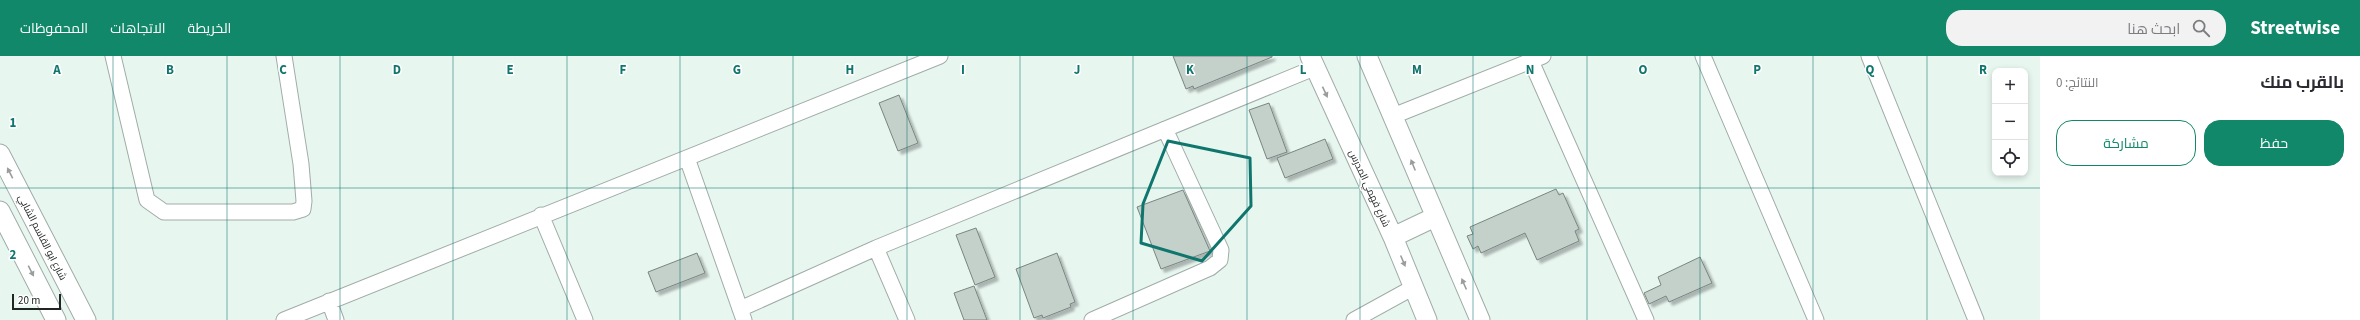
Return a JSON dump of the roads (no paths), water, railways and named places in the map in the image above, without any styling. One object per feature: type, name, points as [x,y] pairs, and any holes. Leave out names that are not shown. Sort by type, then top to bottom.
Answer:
[{"type":"street","points":[[113,56],[147,200],[164,212],[186,213],[293,212],[303,210],[304,201],[301,164],[284,56]]},
{"type":"street","points":[[284,320],[541,215],[940,56]]},
{"type":"street","points":[[1367,56],[1480,320]]},
{"type":"street","points":[[1703,56],[1816,320]]},
{"type":"street","points":[[1869,56],[1976,320]]},
{"type":"street","points":[[1393,116],[1537,59],[1646,320]]},
{"type":"street","points":[[687,158],[742,315],[876,248],[1165,129],[1312,62]]},
{"type":"street","name":"شارع فهمي المدرس","points":[[1312,62],[1392,237],[1428,320]]},
{"type":"street","points":[[1092,320],[1210,268],[1220,260],[1221,250],[1165,129]]},
{"type":"street","name":"شارع ابو القاسم الشابي","points":[[0,154],[86,320]]},
{"type":"street","points":[[23,199],[0,211],[56,320]]},
{"type":"street","points":[[541,215],[585,320]]},
{"type":"street","points":[[1392,237],[1435,217]]},
{"type":"street","points":[[876,248],[907,320]]},
{"type":"street","points":[[1354,320],[1414,287]]},
{"type":"street","points":[[329,301],[336,320]]}]
